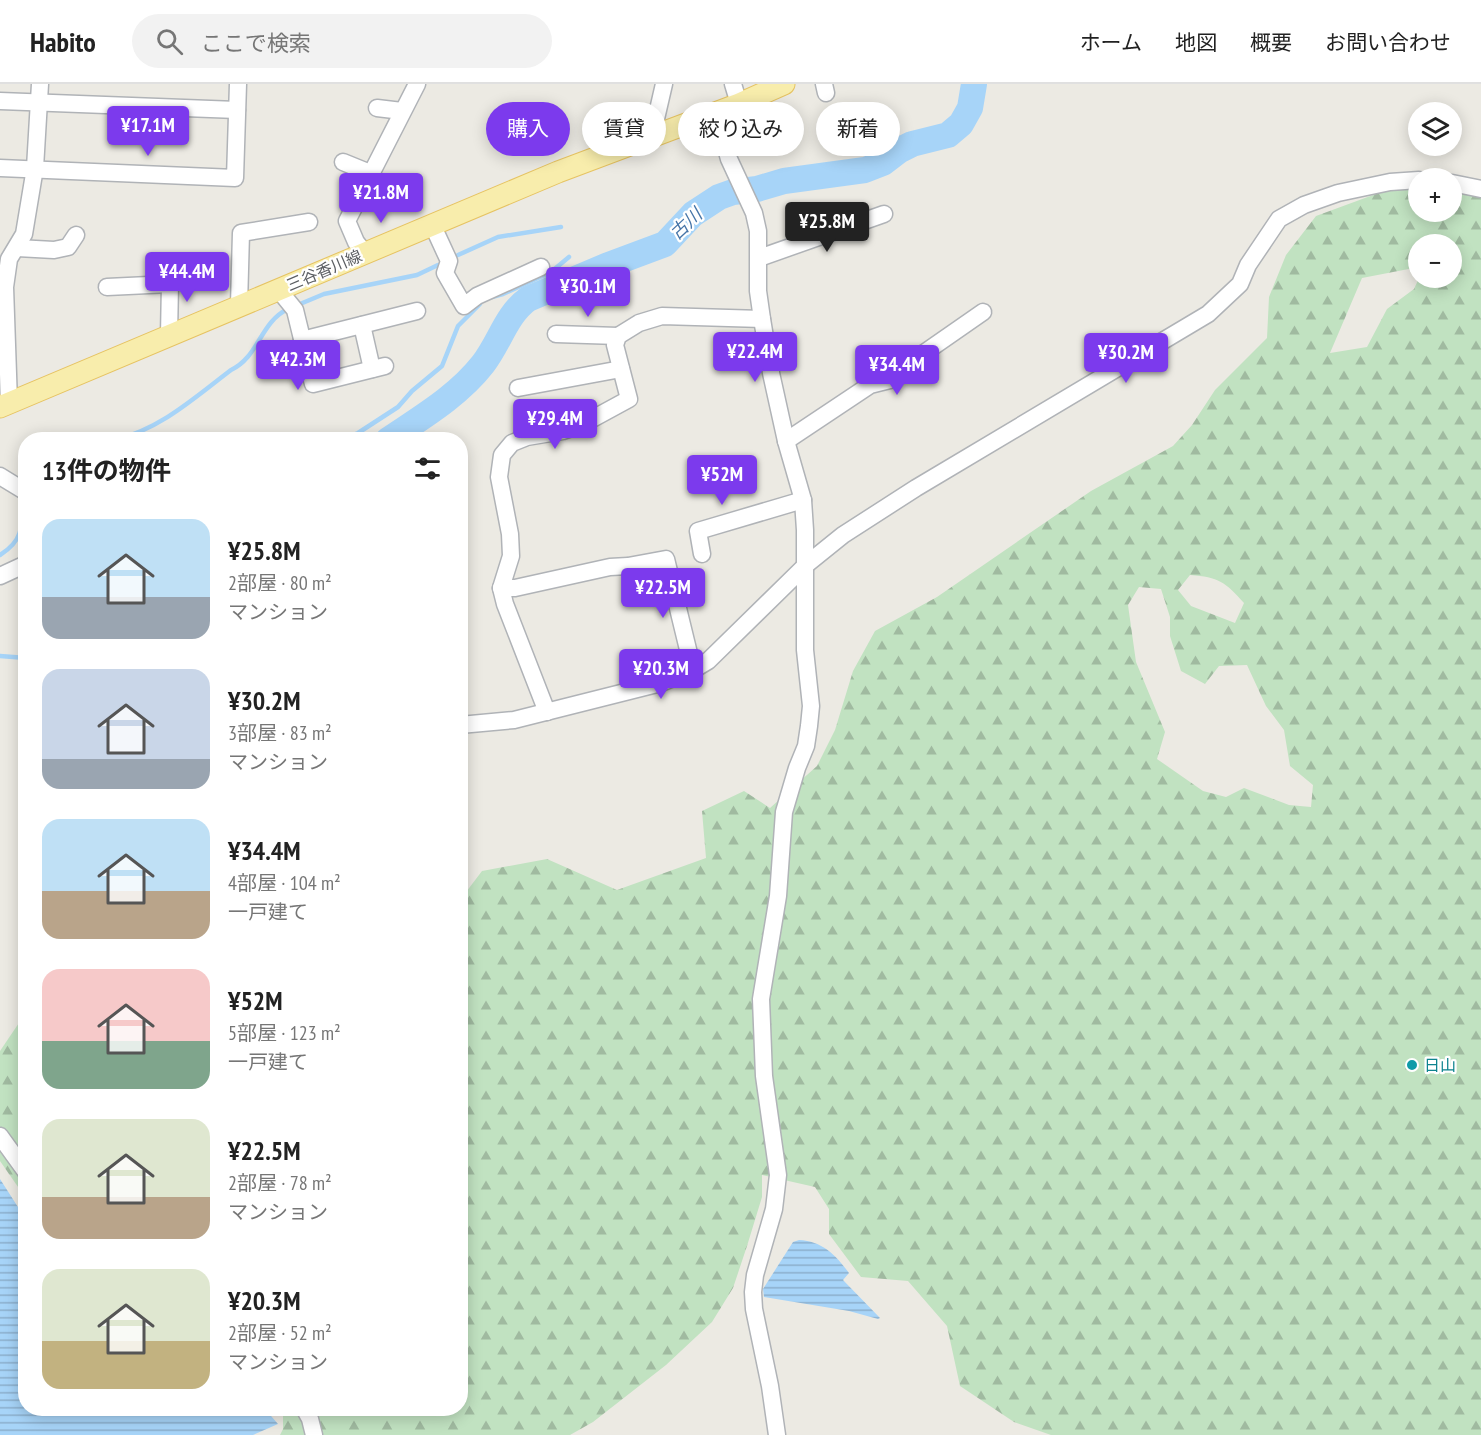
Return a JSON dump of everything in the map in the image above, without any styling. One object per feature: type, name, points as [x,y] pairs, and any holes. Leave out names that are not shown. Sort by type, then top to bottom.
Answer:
[{"type":"main road","name":"三谷香川線","points":[[736,94],[784,84]]},
{"type":"main road","name":"三谷香川線","points":[[4,405],[364,252],[600,156]]},
{"type":"street","points":[[4,405],[2,287],[9,259],[24,234],[35,168],[40,84]]},
{"type":"street","points":[[0,168],[235,178],[238,84]]},
{"type":"street","points":[[364,252],[356,242],[347,221],[417,84]]},
{"type":"street","points":[[660,102],[664,84]]},
{"type":"street","points":[[0,101],[237,110]]},
{"type":"street","points":[[377,108],[402,111]]},
{"type":"street","points":[[728,156],[744,190],[758,231],[758,291],[762,319],[786,441],[802,500],[807,564],[805,650],[811,706],[809,726],[806,746],[784,812],[778,896],[761,999],[763,1067],[778,1175],[774,1209],[755,1275],[753,1301],[777,1435]]},
{"type":"street","points":[[343,162],[370,173]]},
{"type":"street","points":[[468,724],[514,720],[661,682],[693,670],[708,661],[807,564],[843,535],[916,488],[1208,314],[1240,284],[1248,265],[1279,219],[1304,205],[1338,193],[1390,182],[1408,181]]},
{"type":"street","points":[[1462,185],[1481,189]]},
{"type":"street","points":[[759,258],[884,214]]},
{"type":"street","points":[[239,305],[241,233],[309,222]]},
{"type":"street","points":[[432,224],[449,261],[445,273],[464,306],[477,296],[541,267]]},
{"type":"street","points":[[17,248],[54,250],[68,247],[76,235]]},
{"type":"street","points":[[169,335],[170,284],[177,273],[205,272]]},
{"type":"street","points":[[107,287],[170,284]]},
{"type":"street","points":[[278,289],[295,310],[314,384],[378,367],[362,325]]},
{"type":"street","points":[[302,340],[417,311]]},
{"type":"street","points":[[786,441],[870,386],[890,380],[901,369],[983,312]]},
{"type":"street","points":[[556,334],[618,336],[639,322],[662,316],[762,319]]},
{"type":"street","points":[[547,712],[505,604],[501,588],[511,556],[510,534],[499,477],[502,455],[512,443],[527,437],[563,431],[584,424],[629,399],[615,345],[618,336]]},
{"type":"street","points":[[518,388],[621,369]]},
{"type":"street","points":[[0,476],[18,487]]},
{"type":"street","points":[[702,554],[698,531],[802,500]]},
{"type":"street","points":[[501,588],[515,588],[609,567],[666,559],[693,670]]},
{"type":"street","points":[[0,576],[18,568]]},
{"type":"street","points":[[0,1136],[18,1161]]},
{"type":"street","points":[[308,1416],[314,1435]]},
{"type":"green space","points":[[1408,188],[1408,222],[1462,222],[1462,189],[1481,192],[1481,1435],[1051,1435],[1014,1422],[960,1386],[947,1326],[908,1281],[861,1277],[829,1234],[829,1209],[815,1187],[762,1175],[762,1197],[733,1288],[712,1322],[666,1365],[593,1422],[570,1435],[280,1435],[283,1429],[283,1416],[468,1416],[468,889],[482,871],[547,859],[617,890],[706,858],[702,811],[744,791],[770,808],[817,766],[835,730],[853,671],[875,631],[937,597],[1091,491],[1173,446],[1192,425],[1215,390],[1267,338],[1269,297],[1286,255],[1316,216],[1384,191]],"holes":[[[1408,234],[1462,234],[1462,288],[1414,289],[1387,309],[1367,347],[1330,353],[1362,278],[1408,269]],[[1190,575],[1208,577],[1226,585],[1244,603],[1235,623],[1191,606],[1178,590]],[[1139,587],[1161,589],[1170,617],[1170,636],[1181,671],[1205,684],[1219,666],[1247,665],[1266,706],[1284,730],[1290,766],[1313,785],[1311,807],[1289,805],[1244,788],[1226,797],[1203,791],[1157,759],[1165,732],[1136,662],[1128,605]]]},
{"type":"green space","points":[[18,1024],[18,1187],[0,1161],[0,1051]]},
{"type":"water","points":[[0,1179],[18,1207],[18,1416],[271,1416],[278,1424],[253,1435],[0,1435]]},
{"type":"water","points":[[799,1240],[822,1246],[834,1255],[849,1273],[843,1280],[880,1318],[764,1297],[763,1289],[793,1242]]},
{"type":"waterway","name":"古川","points":[[400,432],[439,405],[473,376],[489,356],[514,313],[528,299],[665,244],[693,214],[719,197],[784,181],[865,170],[883,163],[912,144],[948,135],[961,124],[970,108],[974,84]]},
{"type":"waterway","points":[[458,255],[498,237],[561,227]]},
{"type":"waterway","points":[[492,297],[551,272],[569,257]]},
{"type":"waterway","points":[[300,304],[324,294],[417,275],[438,265]]},
{"type":"waterway","points":[[360,432],[398,407],[412,391],[442,366],[458,326],[480,304]]},
{"type":"waterway","points":[[139,432],[163,420],[240,364],[248,357],[271,322],[288,309]]},
{"type":"waterway","points":[[0,555],[18,537]]},
{"type":"waterway","points":[[0,656],[18,657]]},
{"type":"place","name":"日山","points":[[1412,1065]]}]
